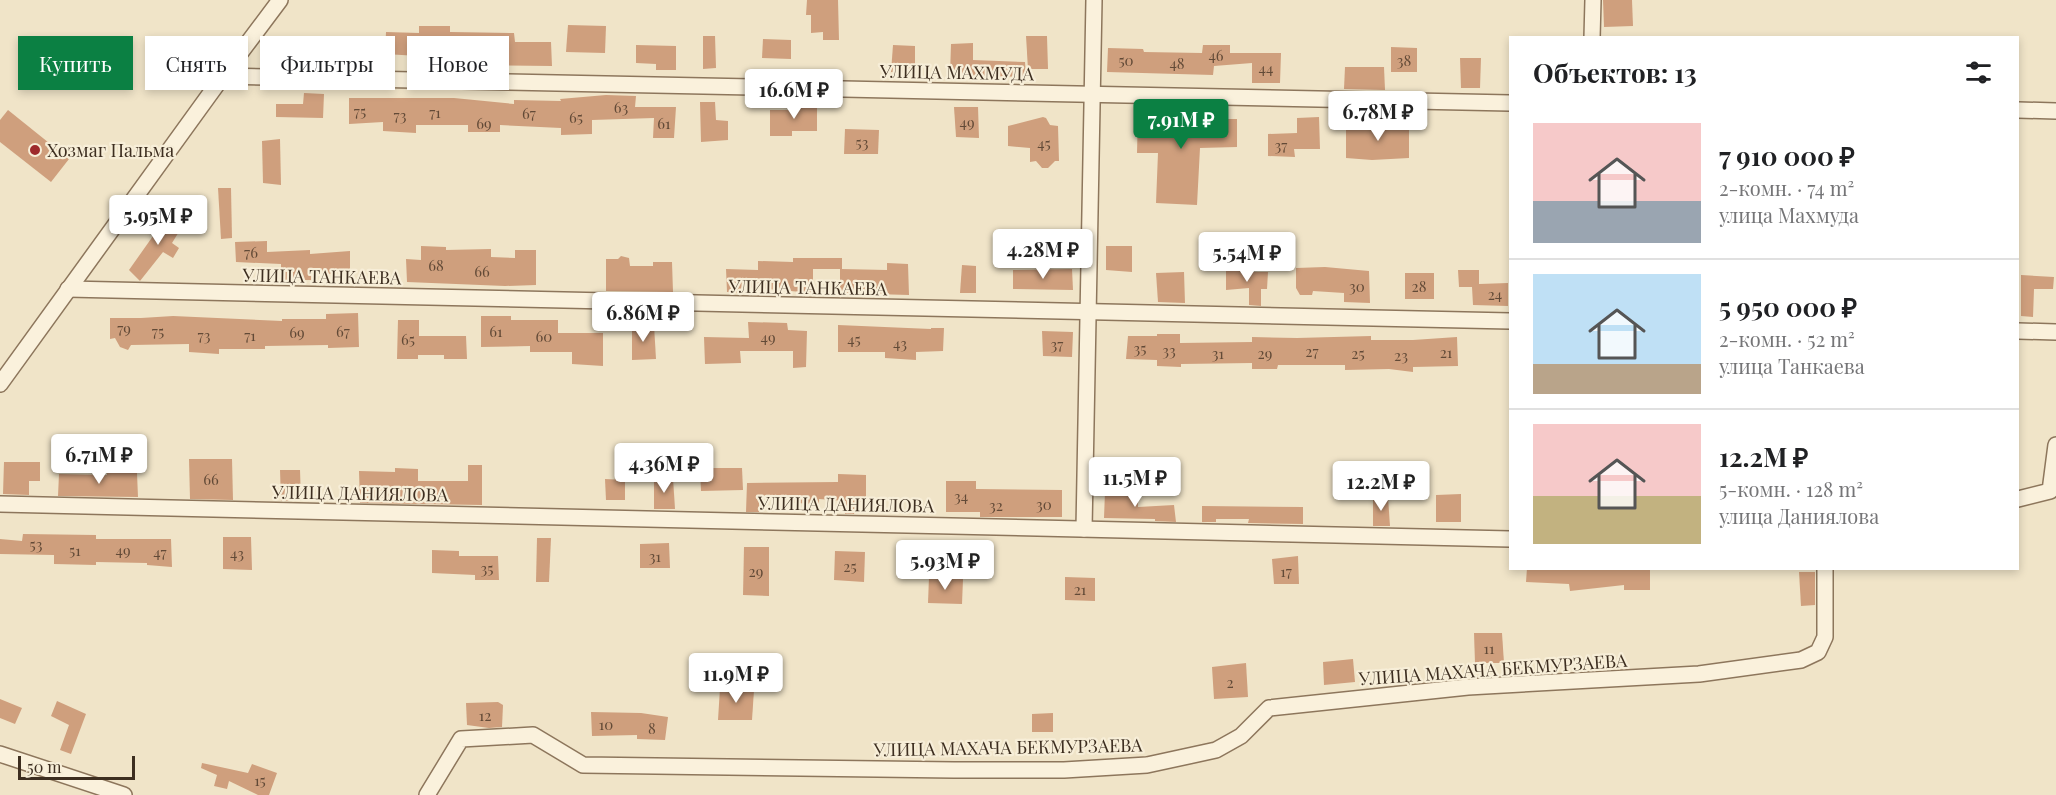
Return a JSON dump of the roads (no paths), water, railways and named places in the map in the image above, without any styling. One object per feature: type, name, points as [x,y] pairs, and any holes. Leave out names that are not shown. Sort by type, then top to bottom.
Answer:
[{"type":"street","points":[[248,42],[280,0]]},
{"type":"street","points":[[1084,529],[1094,0]]},
{"type":"street","points":[[1592,36],[1593,0]]},
{"type":"street","name":"УЛИЦА МАХМУДА","points":[[248,76],[1509,103]]},
{"type":"street","points":[[0,384],[212,90]]},
{"type":"street","points":[[2019,110],[2056,111]]},
{"type":"street","name":"УЛИЦА ТАНКАЕВА","points":[[68,290],[1509,321]]},
{"type":"street","points":[[2019,331],[2056,332]]},
{"type":"street","points":[[2019,499],[2050,491],[2056,445]]},
{"type":"street","name":"УЛИЦА ДАНИЯЛОВА","points":[[0,504],[1509,538]]},
{"type":"street","name":"УЛИЦА МАХАЧА БЕКМУРЗАЕВА","points":[[428,795],[461,739],[532,735],[583,765],[1064,770],[1147,765],[1216,750],[1240,736],[1269,708],[1468,687],[1699,674],[1801,660],[1818,652],[1825,637],[1825,570]]},
{"type":"street","points":[[0,754],[124,795]]},
{"type":"place","name":"Хозмаг Пальма","points":[[35,150]]}]
